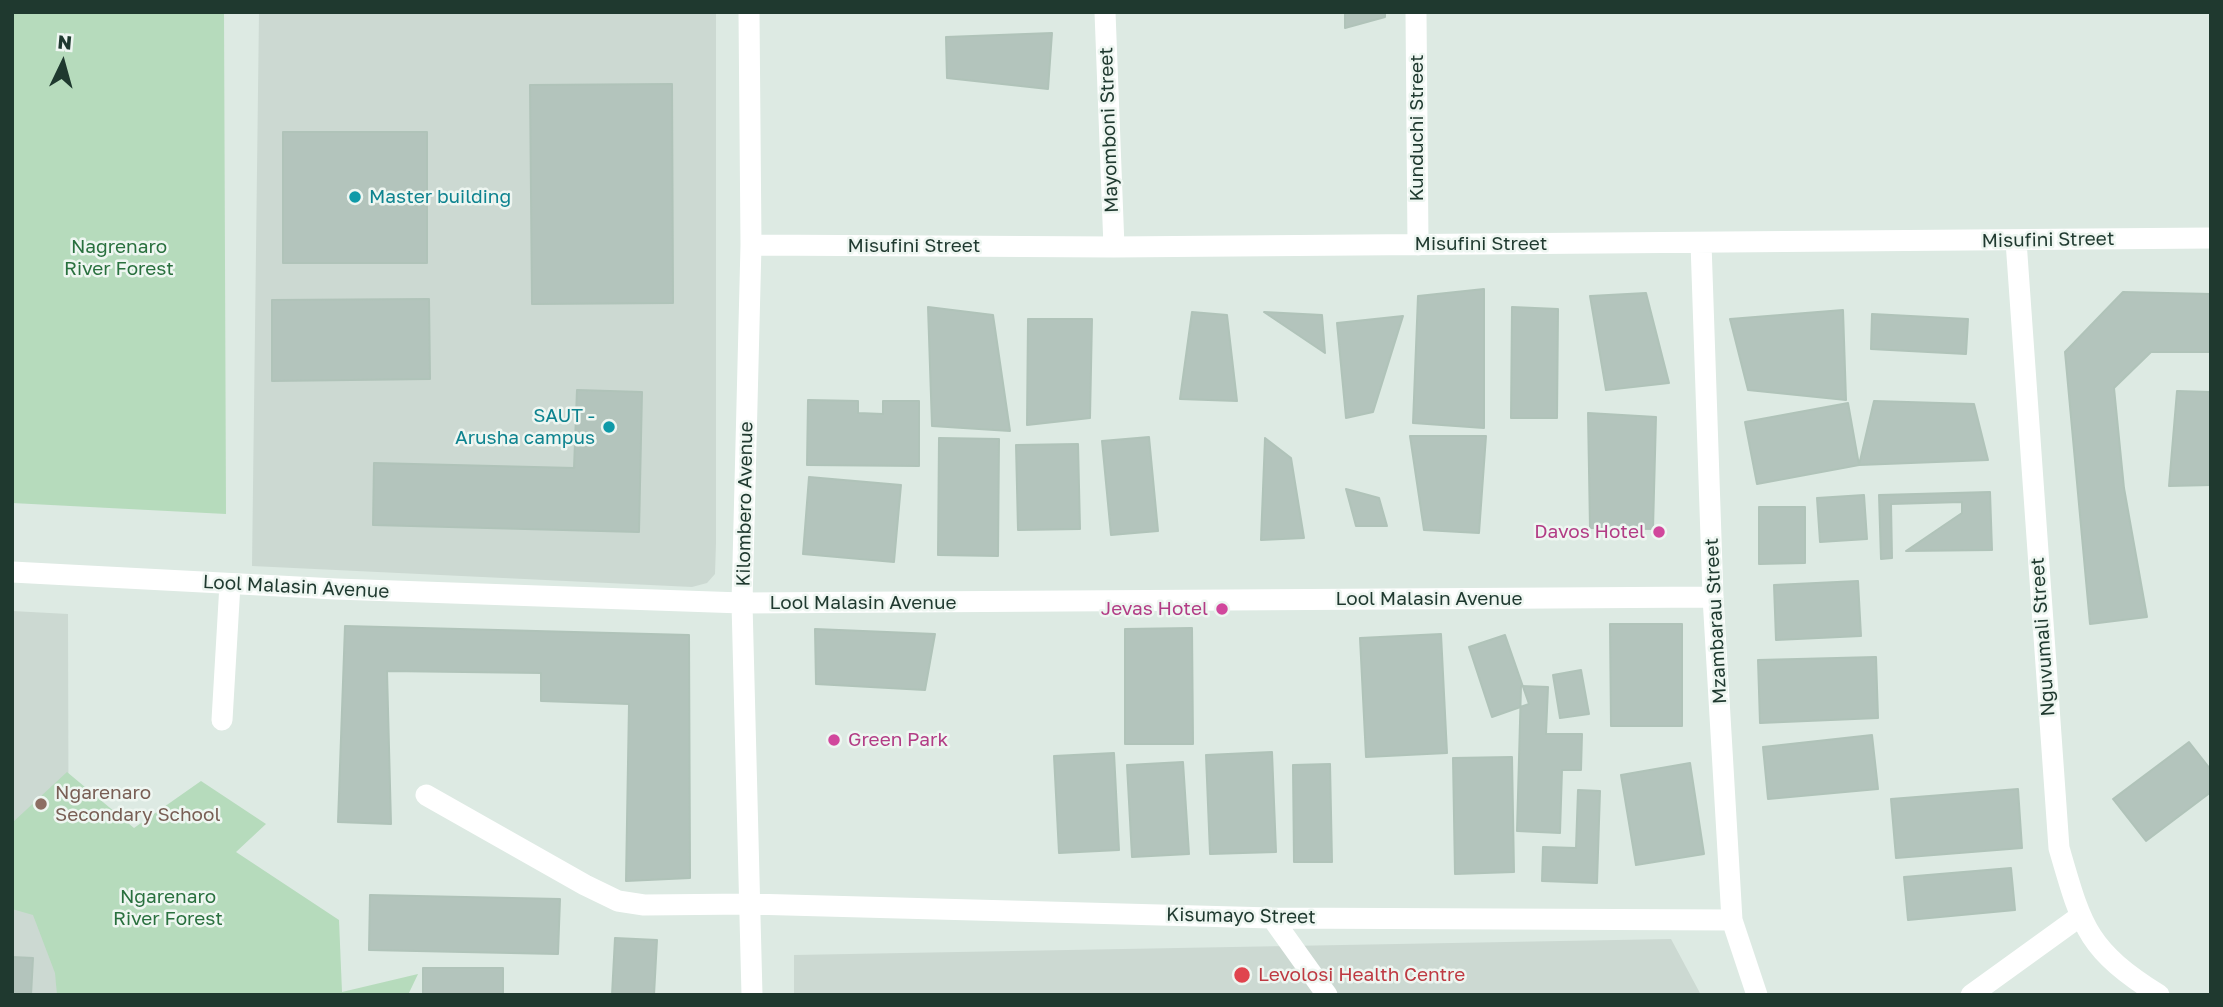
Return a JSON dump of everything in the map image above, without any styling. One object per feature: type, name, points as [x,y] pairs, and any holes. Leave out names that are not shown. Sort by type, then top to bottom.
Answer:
[{"type":"street","name":"Kilombero Avenue","points":[[749,12],[751,246],[742,603],[752,995]]},
{"type":"street","name":"Mayomboni Street","points":[[1105,12],[1114,247]]},
{"type":"street","name":"Kunduchi Street","points":[[1416,12],[1418,245]]},
{"type":"street","name":"Misufini Street","points":[[751,246],[1114,247],[2211,238]]},
{"type":"street","name":"Nguvumali Street","points":[[2016,241],[2053,794],[2059,848],[2079,917],[2098,949],[2159,995]]},
{"type":"street","name":"Mzambarau Street","points":[[1701,243],[1713,597],[1732,920],[1757,995]]},
{"type":"street","name":"Lool Malasin Avenue","points":[[12,572],[230,584],[742,603],[1713,597]]},
{"type":"street","points":[[222,720],[230,584]]},
{"type":"street","name":"Kisumayo Street","points":[[426,795],[618,901],[644,905],[750,904],[1272,918],[1732,920]]},
{"type":"street","points":[[1971,995],[2079,917]]},
{"type":"street","points":[[1272,918],[1327,995]]},
{"type":"shaded area","points":[[259,12],[716,12],[716,543],[715,574],[707,583],[692,587],[252,566]]},
{"type":"shaded area","name":"Ngarenaro Secondary School","points":[[12,611],[68,614],[69,995],[12,995]]},
{"type":"shaded area","name":"Levolosi Health Centre","points":[[1671,939],[1701,995],[794,995],[794,955]]},
{"type":"green space","name":"Nagrenaro River Forest","points":[[12,12],[224,12],[226,514],[12,503]]},
{"type":"green space","name":"Ngarenaro River Forest","points":[[67,772],[134,828],[201,781],[266,824],[236,852],[339,920],[342,992],[418,974],[408,995],[57,995],[55,973],[33,915],[12,909],[12,823]]},
{"type":"building","points":[[1345,12],[1385,12],[1385,17],[1345,28]]},
{"type":"building","points":[[1052,33],[1048,89],[947,78],[946,37]]},
{"type":"building","points":[[672,84],[673,303],[532,304],[530,85]]},
{"type":"building","name":"Master building","points":[[283,132],[427,132],[427,263],[283,263]]},
{"type":"building","points":[[1484,289],[1484,428],[1413,423],[1418,296]]},
{"type":"building","points":[[2123,292],[2211,294],[2211,352],[2151,352],[2114,388],[2124,488],[2147,617],[2090,624],[2065,352]]},
{"type":"building","points":[[1646,293],[1669,383],[1606,390],[1590,296]]},
{"type":"building","points":[[429,299],[430,379],[272,381],[272,300]]},
{"type":"building","points":[[928,307],[993,315],[1010,431],[932,426]]},
{"type":"building","points":[[1512,307],[1558,309],[1557,418],[1511,418]]},
{"type":"building","points":[[1843,310],[1846,400],[1748,390],[1730,319]]},
{"type":"building","points":[[1192,312],[1227,315],[1237,401],[1180,399]]},
{"type":"building","points":[[1264,312],[1322,315],[1325,353]]},
{"type":"building","points":[[1872,314],[1968,319],[1966,354],[1871,349]]},
{"type":"building","points":[[1403,316],[1373,412],[1346,418],[1337,323]]},
{"type":"building","points":[[1028,319],[1092,319],[1090,418],[1027,425]]},
{"type":"building","name":"SAUT - Arusha campus","points":[[577,390],[642,392],[639,532],[373,525],[374,463],[574,468]]},
{"type":"building","points":[[2177,391],[2211,392],[2211,485],[2169,486]]},
{"type":"building","points":[[808,400],[858,401],[858,413],[883,414],[883,401],[919,401],[919,466],[807,465]]},
{"type":"building","points":[[1874,401],[1974,404],[1988,460],[1859,465]]},
{"type":"building","points":[[1848,403],[1859,465],[1757,484],[1745,422]]},
{"type":"building","name":"Davos Hotel","points":[[1588,413],[1656,417],[1653,529],[1590,528]]},
{"type":"building","points":[[1410,436],[1486,436],[1479,533],[1424,530]]},
{"type":"building","points":[[1149,437],[1158,531],[1111,535],[1102,441]]},
{"type":"building","points":[[939,438],[999,439],[998,556],[938,555]]},
{"type":"building","points":[[1265,438],[1291,458],[1304,538],[1261,540]]},
{"type":"building","points":[[1078,444],[1080,529],[1018,530],[1016,445]]},
{"type":"building","points":[[809,477],[901,485],[894,562],[803,554]]},
{"type":"building","points":[[1346,489],[1379,498],[1387,526],[1356,526]]},
{"type":"building","points":[[1990,492],[1992,550],[1906,551],[1962,513],[1962,502],[1891,504],[1892,558],[1881,559],[1879,495]]},
{"type":"building","points":[[1864,495],[1867,539],[1820,542],[1817,498]]},
{"type":"building","points":[[1759,507],[1805,507],[1805,563],[1759,564]]},
{"type":"building","points":[[1858,581],[1861,636],[1776,640],[1774,585]]},
{"type":"building","points":[[1610,624],[1682,624],[1682,726],[1611,726]]},
{"type":"building","points":[[345,626],[689,635],[690,878],[626,881],[629,704],[541,701],[541,673],[387,671],[391,824],[338,822]]},
{"type":"building","points":[[1192,628],[1193,744],[1125,744],[1125,629]]},
{"type":"building","points":[[815,629],[935,634],[925,690],[816,684]]},
{"type":"building","points":[[1441,634],[1447,753],[1366,757],[1360,638]]},
{"type":"building","points":[[1505,635],[1529,704],[1492,717],[1469,647]]},
{"type":"building","points":[[1876,657],[1878,718],[1760,723],[1758,660]]},
{"type":"building","points":[[1581,670],[1589,714],[1560,718],[1553,675]]},
{"type":"building","points":[[1521,686],[1548,687],[1546,734],[1582,734],[1581,770],[1562,770],[1560,833],[1517,831]]},
{"type":"building","points":[[1872,735],[1878,789],[1768,799],[1763,747]]},
{"type":"building","points":[[2189,742],[2211,770],[2211,792],[2146,841],[2113,799]]},
{"type":"building","points":[[1272,752],[1276,852],[1210,854],[1206,755]]},
{"type":"building","points":[[1114,753],[1119,850],[1059,853],[1054,756]]},
{"type":"building","points":[[1512,757],[1514,872],[1455,874],[1453,758]]},
{"type":"building","points":[[1183,762],[1189,854],[1132,857],[1127,765]]},
{"type":"building","points":[[1690,763],[1704,854],[1636,865],[1621,775]]},
{"type":"building","points":[[1330,764],[1332,862],[1294,862],[1293,765]]},
{"type":"building","points":[[2018,789],[2022,848],[1896,858],[1891,799]]},
{"type":"building","points":[[1578,790],[1600,791],[1597,883],[1542,881],[1543,847],[1576,848]]},
{"type":"building","points":[[2011,868],[2015,910],[1908,920],[1904,877]]},
{"type":"building","points":[[370,895],[560,899],[558,954],[369,950]]},
{"type":"building","points":[[615,938],[657,940],[654,995],[612,995]]},
{"type":"building","points":[[12,957],[33,958],[31,995],[12,995]]},
{"type":"building","points":[[423,968],[503,968],[503,995],[423,995]]},
{"type":"place","name":"Master building","points":[[355,197]]},
{"type":"place","name":"SAUT - Arusha campus","points":[[609,427]]},
{"type":"place","name":"Davos Hotel","points":[[1659,532]]},
{"type":"place","name":"Jevas Hotel","points":[[1222,609]]},
{"type":"place","name":"Green Park","points":[[834,740]]},
{"type":"place","name":"Ngarenaro Secondary School","points":[[41,804]]},
{"type":"place","name":"Levolosi Health Centre","points":[[1242,975]]}]
